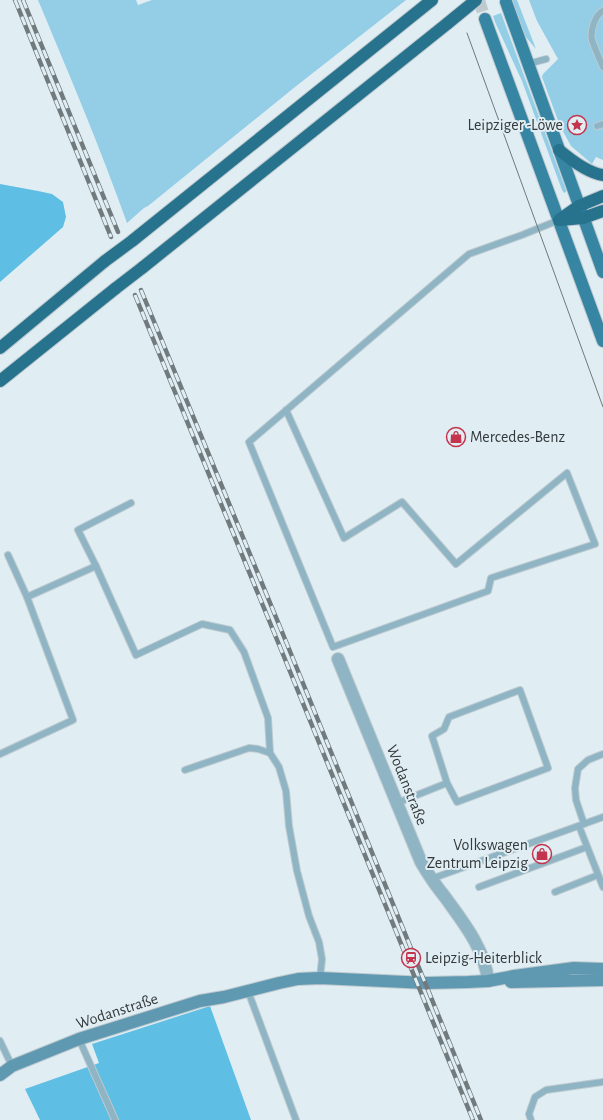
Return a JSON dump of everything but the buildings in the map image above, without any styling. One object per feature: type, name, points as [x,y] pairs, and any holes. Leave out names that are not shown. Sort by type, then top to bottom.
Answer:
[{"type":"highway","points":[[0,348],[432,0]]},
{"type":"highway","points":[[0,381],[476,0]]},
{"type":"highway","points":[[559,150],[570,159],[594,173],[603,175]]},
{"type":"highway","points":[[558,220],[579,206],[603,196]]},
{"type":"highway","points":[[558,220],[583,218],[603,211]]},
{"type":"main road","points":[[506,2],[603,272]]},
{"type":"main road","points":[[485,19],[603,341]]},
{"type":"street","name":"Wodanstraße","points":[[338,659],[421,862],[431,879],[466,926],[487,969],[488,981]]},
{"type":"street","name":"Wodanstraße","points":[[488,981],[574,968],[603,969]]},
{"type":"street","name":"Wodanstraße","points":[[0,1075],[12,1066],[79,1039],[200,1001],[224,997],[298,979],[320,978],[426,983],[488,981],[515,983],[603,980]]},
{"type":"lane","points":[[603,11],[599,13],[594,22],[591,38],[603,67]]},
{"type":"lane","points":[[528,64],[546,59]]},
{"type":"lane","points":[[286,410],[344,538],[402,502],[456,564],[567,473],[595,544],[491,578],[488,591],[333,647],[249,442],[286,410],[469,254],[558,220]]},
{"type":"lane","points":[[131,503],[78,530],[136,655],[202,624],[230,630],[244,652],[268,718],[270,753],[280,767],[286,791],[289,826],[297,871],[308,916],[319,942],[322,959],[320,978]]},
{"type":"lane","points":[[0,754],[73,720],[26,597],[8,555]]},
{"type":"lane","points":[[26,597],[96,566]]},
{"type":"lane","points":[[520,690],[548,768],[457,802],[447,783],[432,736],[444,729],[449,717],[520,690]]},
{"type":"lane","points":[[185,770],[249,748],[270,753]]},
{"type":"lane","points":[[603,754],[588,760],[578,769],[574,788],[587,847],[603,887]]},
{"type":"lane","points":[[397,803],[447,783]]},
{"type":"lane","points":[[431,879],[603,817]]},
{"type":"lane","points":[[479,887],[587,847]]},
{"type":"lane","points":[[555,892],[598,875]]},
{"type":"lane","points":[[248,991],[296,1120]]},
{"type":"lane","points":[[79,1039],[115,1120]]},
{"type":"lane","points":[[0,1041],[12,1066]]},
{"type":"lane","points":[[532,1120],[529,1114],[535,1097],[546,1090],[603,1082]]},
{"type":"shaded area","points":[[38,0],[136,0],[138,5],[152,0],[406,0],[295,87],[127,223],[73,83]]},
{"type":"shaded area","points":[[511,0],[517,0],[536,49],[525,36]]},
{"type":"shaded area","points":[[529,0],[603,0],[603,160],[596,157],[592,164],[571,146],[560,126],[542,77],[543,74],[558,59],[537,21]]},
{"type":"shaded area","points":[[501,13],[566,190],[564,193],[522,81],[495,22],[493,16]]},
{"type":"shaded area","points":[[0,184],[52,194],[63,202],[66,217],[63,227],[0,282]]},
{"type":"shaded area","points":[[210,1006],[251,1120],[40,1120],[25,1089],[99,1063],[92,1044]]},
{"type":"tunnel","points":[[479,0],[485,19]]},
{"type":"tram line","points":[[467,33],[603,407]]},
{"type":"railway","points":[[15,0],[111,237]]},
{"type":"railway","points":[[23,0],[118,232]]},
{"type":"railway","points":[[141,290],[481,1120]]},
{"type":"railway","points":[[135,295],[473,1120]]},
{"type":"place","name":"Leipziger -Löwe","points":[[577,125]]},
{"type":"place","name":"Mercedes-Benz","points":[[456,437]]},
{"type":"place","name":"Volkswagen Zentrum Leipzig","points":[[542,854]]},
{"type":"place","name":"Leipzig-Heiterblick","points":[[411,958]]}]
